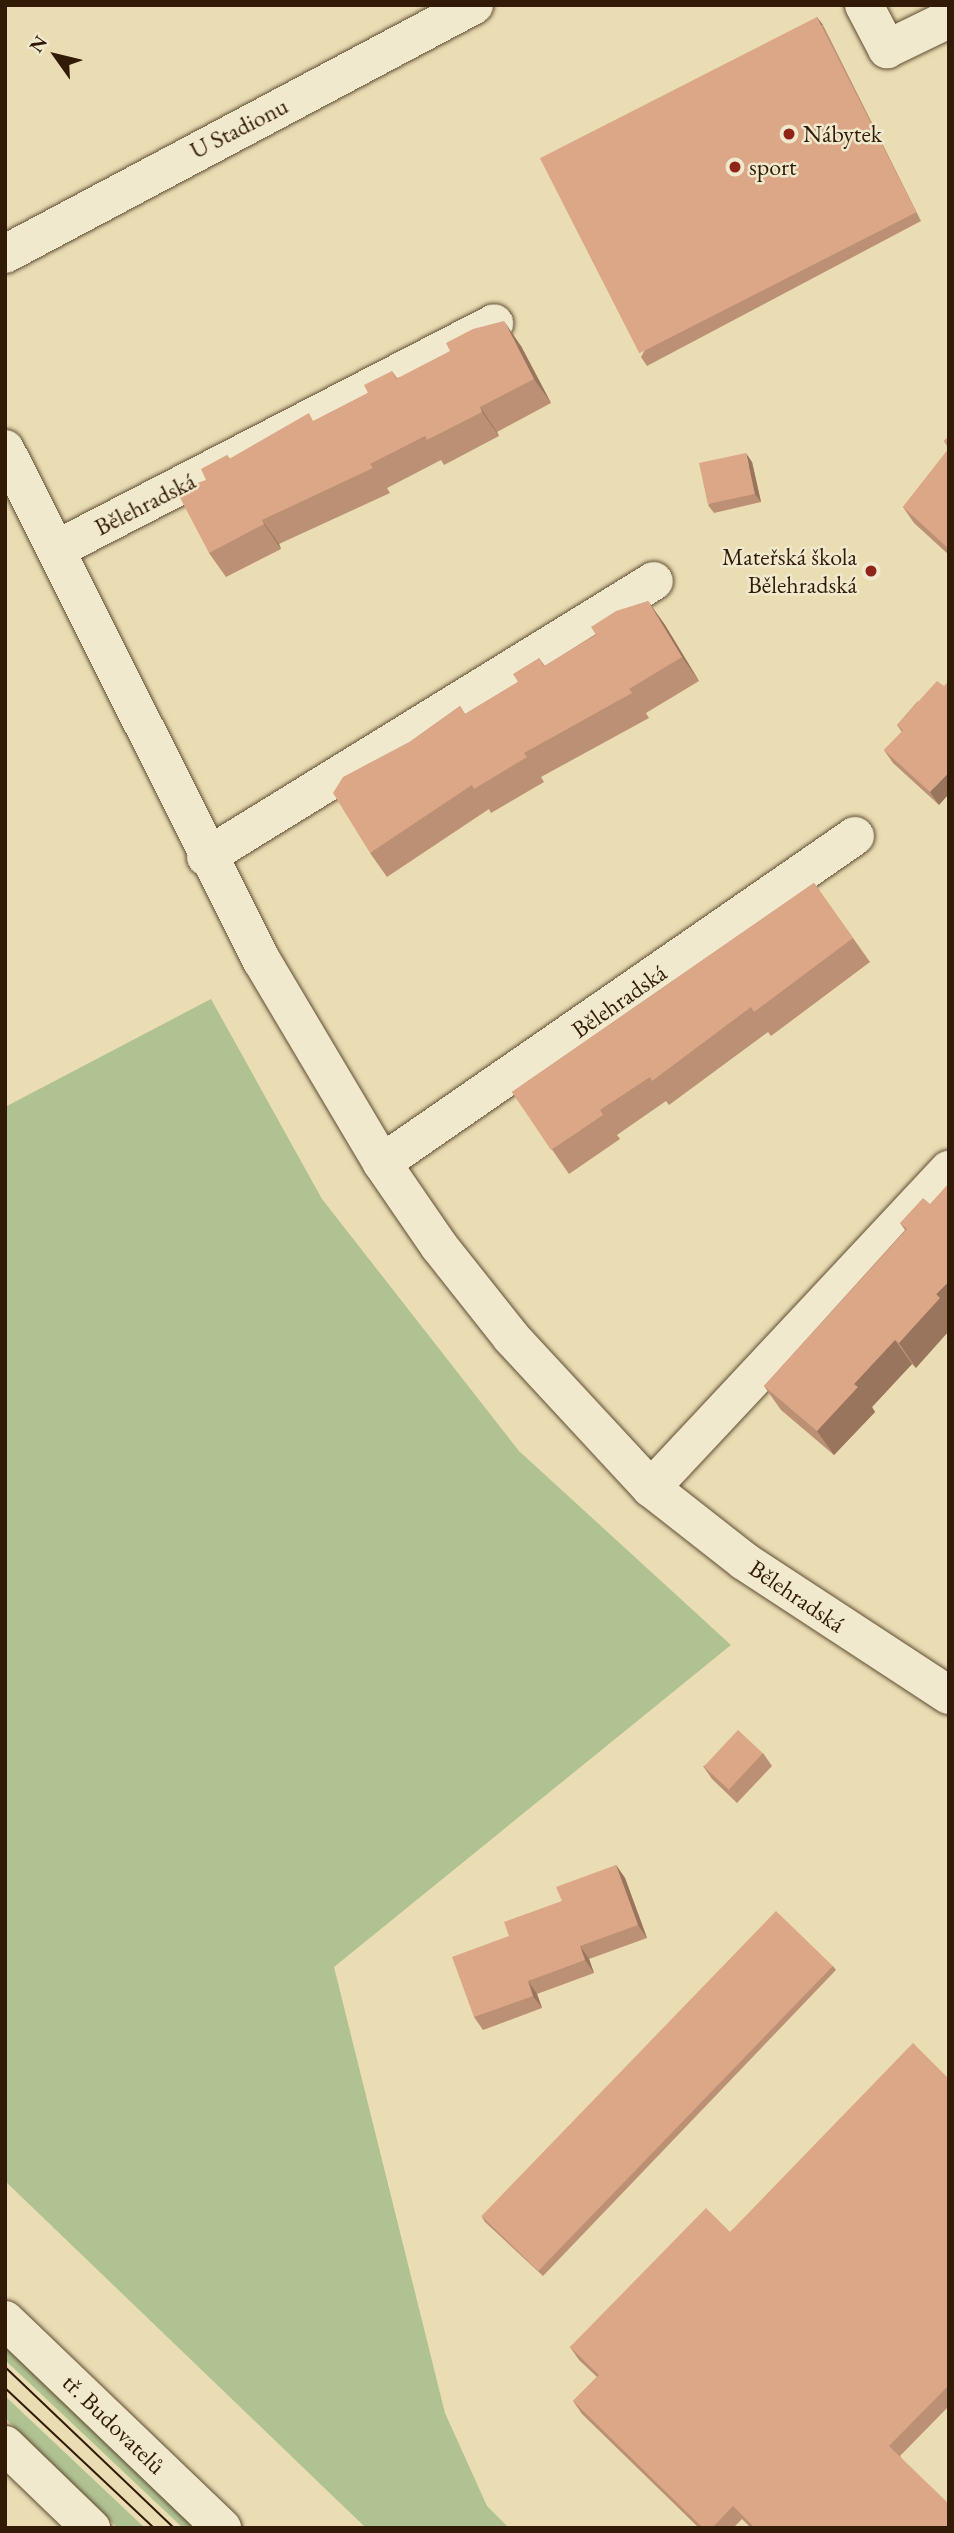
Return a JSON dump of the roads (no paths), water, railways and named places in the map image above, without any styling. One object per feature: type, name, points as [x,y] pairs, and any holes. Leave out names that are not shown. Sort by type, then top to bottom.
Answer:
[{"type":"street","name":"U Stadionu","points":[[5,254],[474,5]]},
{"type":"street","points":[[864,5],[887,49],[949,19]]},
{"type":"street","name":"Bělehradská","points":[[57,549],[494,323]]},
{"type":"street","name":"Bělehradská","points":[[5,449],[57,549],[206,857],[382,1163],[511,1338],[651,1488],[744,1561],[949,1695]]},
{"type":"street","points":[[206,857],[654,581]]},
{"type":"street","name":"Bělehradská","points":[[382,1163],[855,836]]},
{"type":"street","points":[[651,1488],[949,1170]]},
{"type":"street","name":"tř. Budovatelů","points":[[5,2320],[222,2528]]},
{"type":"street","points":[[5,2445],[91,2528]]},
{"type":"tram line","points":[[5,2367],[174,2528]]},
{"type":"tram line","points":[[5,2388],[154,2528]]},
{"type":"place","name":"Nábytek","points":[[789,134]]},
{"type":"place","name":"sport","points":[[735,167]]},
{"type":"place","name":"Mateřská škola Bělehradská","points":[[871,571]]}]
